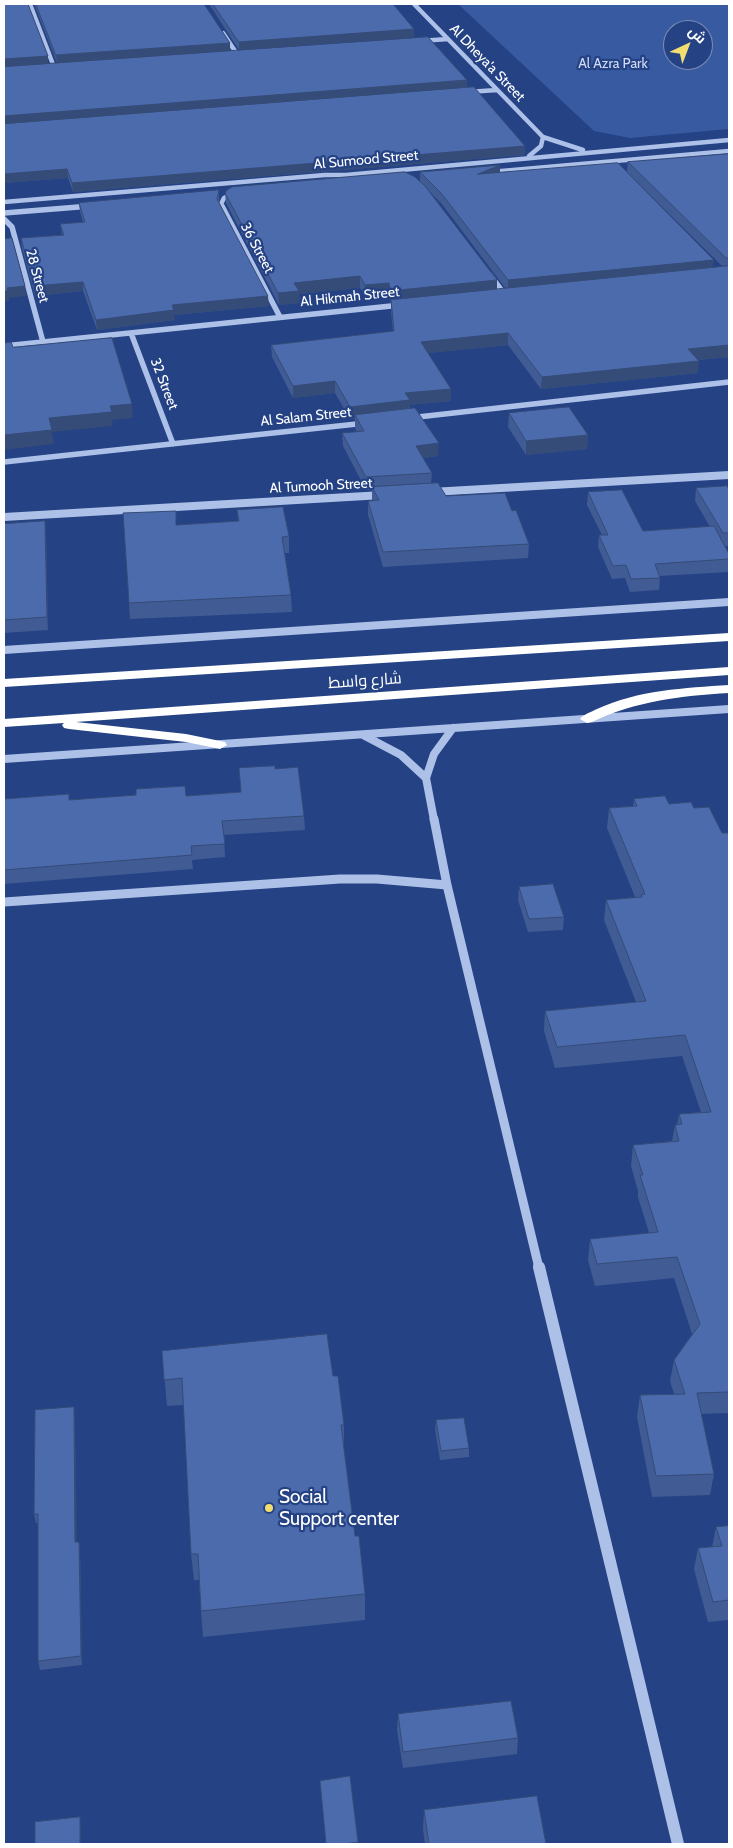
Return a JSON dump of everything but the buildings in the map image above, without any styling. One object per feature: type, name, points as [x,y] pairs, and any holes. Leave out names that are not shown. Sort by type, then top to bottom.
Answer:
[{"type":"highway","name":"شارع واسط","points":[[4,683],[729,637]]},
{"type":"highway","name":"شارع واسط","points":[[4,723],[729,671]]},
{"type":"highway","points":[[587,719],[609,707],[656,694],[729,689]]},
{"type":"highway","points":[[32,721],[178,737],[220,745]]},
{"type":"street","points":[[30,4],[54,67]]},
{"type":"street","name":"Al Dheya'a Street","points":[[415,4],[543,137],[564,146],[593,152]]},
{"type":"street","points":[[218,26],[237,54]]},
{"type":"street","points":[[410,42],[448,39]]},
{"type":"street","points":[[227,55],[246,54]]},
{"type":"street","points":[[44,68],[63,67]]},
{"type":"street","points":[[458,93],[497,90]]},
{"type":"street","points":[[526,157],[538,150],[543,137]]},
{"type":"street","name":"Al Sumood Street","points":[[4,202],[346,175],[526,157],[729,140]]},
{"type":"street","points":[[482,172],[729,151]]},
{"type":"street","points":[[618,169],[619,161]]},
{"type":"street","points":[[252,187],[254,184],[261,182],[346,175]]},
{"type":"street","points":[[222,194],[239,193]]},
{"type":"street","name":"36 Street","points":[[232,194],[224,198],[221,204],[280,317]]},
{"type":"street","points":[[4,213],[93,206]]},
{"type":"street","name":"28 Street","points":[[4,219],[12,227],[43,342]]},
{"type":"street","points":[[488,272],[506,295]]},
{"type":"street","points":[[496,296],[515,294]]},
{"type":"street","name":"Al Hikmah Street","points":[[4,346],[408,304]]},
{"type":"street","name":"32 Street","points":[[131,333],[173,444]]},
{"type":"street","points":[[402,419],[729,382]]},
{"type":"street","name":"Al Salam Street","points":[[4,462],[372,422]]},
{"type":"street","points":[[419,492],[729,475]]},
{"type":"street","name":"Al Tumooh Street","points":[[4,517],[389,494]]},
{"type":"street","points":[[4,650],[729,602]]},
{"type":"street","points":[[4,759],[729,709]]},
{"type":"street","points":[[453,728],[434,754],[426,778],[447,885],[678,1844]]},
{"type":"street","points":[[360,734],[402,755],[426,778]]},
{"type":"street","points":[[4,902],[340,879],[376,879],[447,885]]},
{"type":"green space","name":"Al Azra Park","points":[[458,4],[729,4],[729,129],[630,138],[594,131]]},
{"type":"place","name":"Social Support center","points":[[269,1508]]}]
